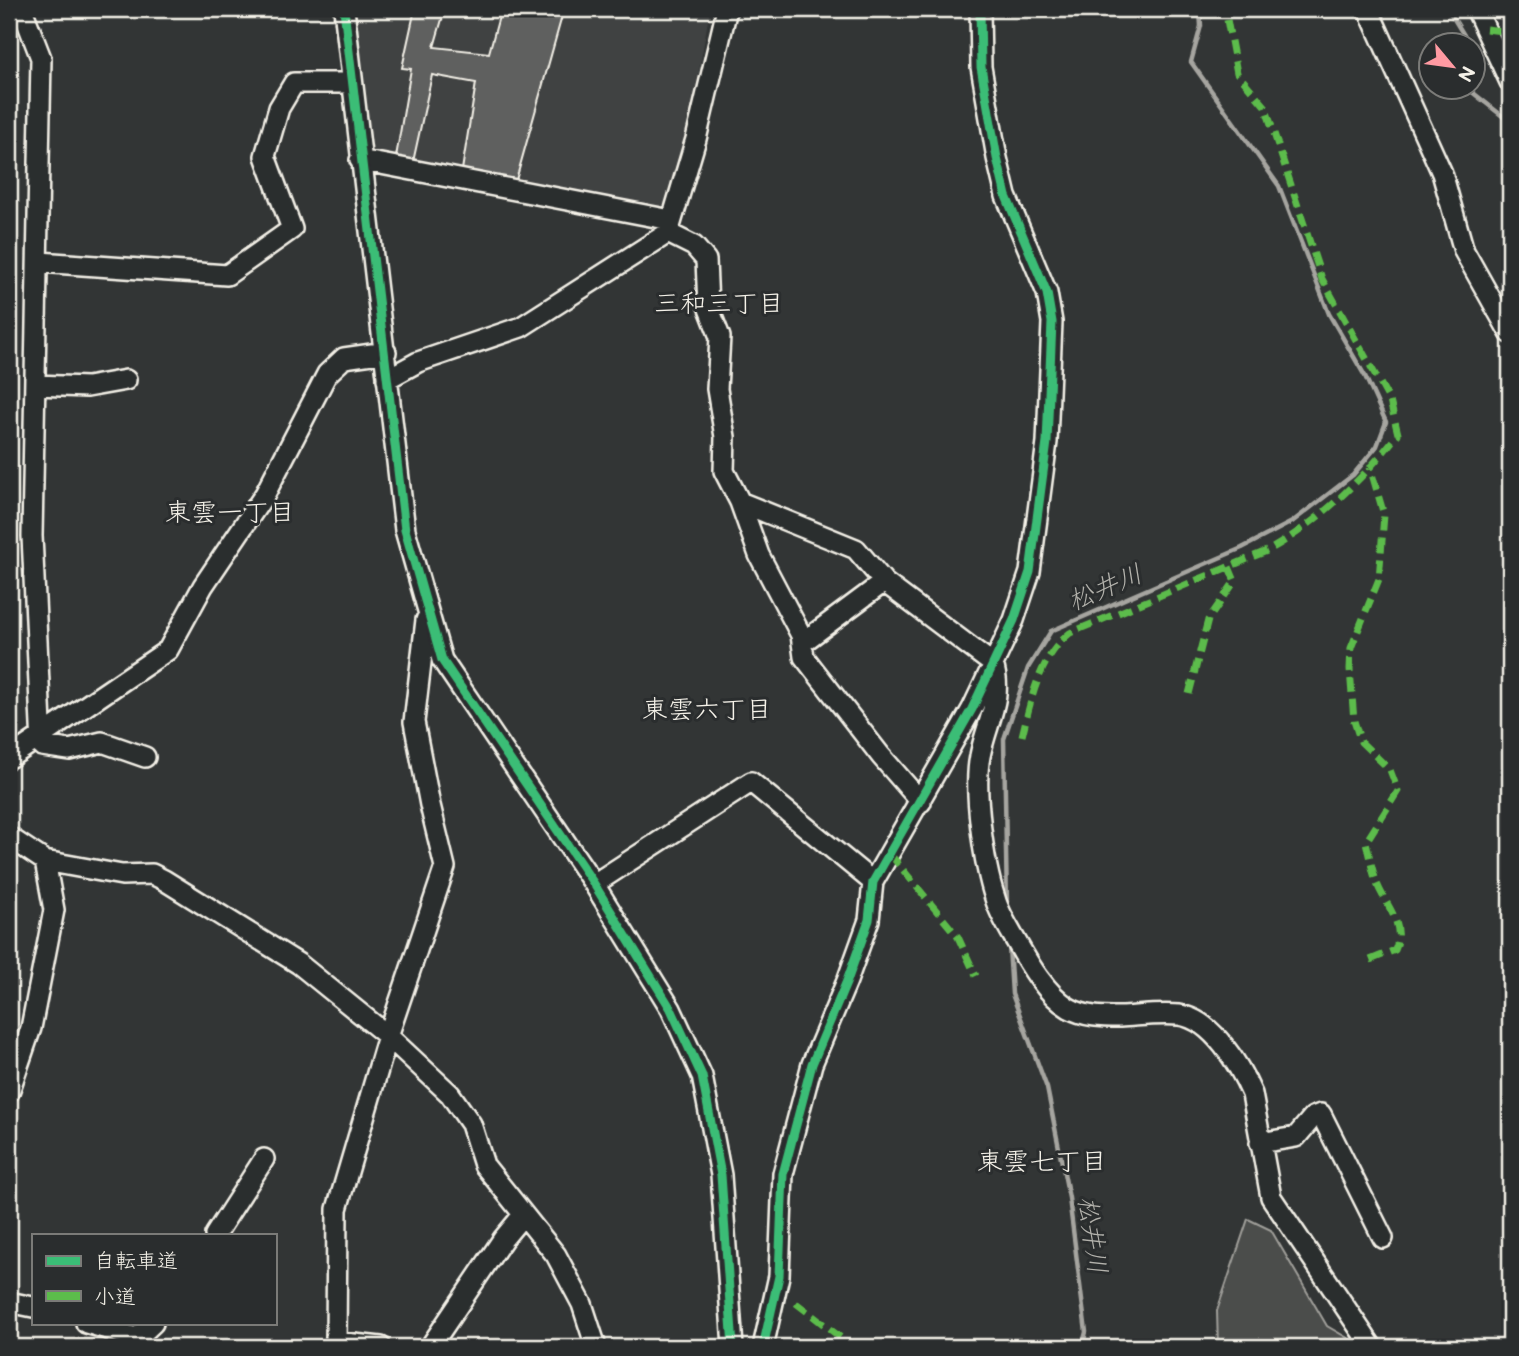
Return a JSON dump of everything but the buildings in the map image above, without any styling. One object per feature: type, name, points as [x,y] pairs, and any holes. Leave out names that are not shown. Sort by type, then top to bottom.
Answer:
[{"type":"street","points":[[22,9],[41,58],[32,536],[42,746],[69,750],[102,742],[145,757]]},
{"type":"street","points":[[344,9],[405,530],[426,615],[442,660],[594,884],[671,1009],[702,1076],[721,1175],[733,1347]]},
{"type":"street","points":[[387,379],[418,362],[521,327],[669,227],[696,139],[727,9]]},
{"type":"street","points":[[763,1347],[779,1276],[783,1174],[812,1064],[848,981],[869,920],[873,882],[921,802],[993,664],[1014,620],[1030,572],[1047,442],[1053,353],[1047,293],[1006,196],[997,158],[981,67],[980,9]]},
{"type":"street","points":[[1368,9],[1442,173],[1464,251],[1510,333]]},
{"type":"street","points":[[1476,9],[1510,82]]},
{"type":"street","points":[[39,262],[227,275],[292,229],[265,156],[279,108],[294,83],[352,83]]},
{"type":"street","points":[[360,160],[669,227],[694,246],[706,260],[708,306],[720,337],[717,389],[725,437],[724,471],[740,502],[759,555],[801,635],[804,657],[881,757],[921,802]]},
{"type":"street","points":[[9,758],[168,650],[203,586],[265,494],[327,374],[344,358],[386,352]]},
{"type":"street","points":[[36,385],[87,387],[126,380]]},
{"type":"street","points":[[740,502],[781,521],[839,539],[856,549],[884,582],[993,664],[999,682],[980,757],[978,802],[995,899],[1016,942],[1048,989],[1069,1007],[1092,1017],[1178,1015],[1194,1019],[1210,1031],[1247,1081],[1252,1094],[1271,1197],[1372,1347]]},
{"type":"street","points":[[802,643],[884,582]]},
{"type":"street","points":[[381,1347],[336,1345],[337,1209],[388,1035],[446,867],[430,805],[414,722],[426,615]]},
{"type":"street","points":[[594,884],[751,782],[873,882]]},
{"type":"street","points":[[9,837],[46,861],[122,875],[152,874],[164,880],[299,964],[388,1035],[450,1094],[471,1124],[484,1165],[556,1255],[582,1304],[596,1347]]},
{"type":"street","points":[[9,1092],[31,1028],[54,909],[46,861]]},
{"type":"street","points":[[1260,1143],[1296,1137],[1313,1117],[1321,1114],[1383,1238]]},
{"type":"street","points":[[216,1234],[264,1159]]},
{"type":"street","points":[[430,1347],[503,1239],[523,1215]]},
{"type":"street","points":[[9,1302],[32,1307]]},
{"type":"street","points":[[89,1324],[137,1338],[152,1324]]},
{"type":"shaded area","points":[[356,9],[710,9],[674,212],[360,160]]},
{"type":"shaded area","points":[[1248,1219],[1271,1230],[1327,1326],[1363,1347],[1218,1347],[1217,1311]]},
{"type":"waterway","name":"松井川","points":[[1007,905],[1004,739],[1028,668],[1051,631],[1242,548],[1292,522],[1353,475],[1377,446],[1386,422],[1365,376],[1329,314],[1279,186],[1191,62],[1201,26],[1200,9]]},
{"type":"waterway","points":[[1448,9],[1462,32]]},
{"type":"waterway","points":[[1485,102],[1510,122]]},
{"type":"waterway","name":"松井川","points":[[1009,946],[1012,994],[1047,1088],[1069,1198],[1086,1332],[1082,1347]]},
{"type":"marked path","points":[[1022,736],[1033,694],[1044,667],[1059,643],[1070,633],[1269,550],[1305,527],[1339,499],[1398,434],[1390,401],[1322,279],[1265,106],[1237,73],[1225,9]]},
{"type":"marked path","points":[[1486,29],[1510,32]]},
{"type":"marked path","points":[[1370,467],[1384,515],[1379,579],[1351,648],[1350,669],[1354,721],[1361,742],[1390,770],[1398,791],[1366,842],[1376,881],[1396,923],[1398,941],[1395,950],[1370,960]]},
{"type":"marked path","points":[[1189,694],[1208,620],[1235,581],[1229,567]]},
{"type":"marked path","points":[[890,854],[958,937],[976,976]]},
{"type":"marked path","points":[[796,1303],[853,1347]]},
{"type":"cycle path","points":[[344,9],[405,530],[442,660],[594,884],[671,1009],[702,1076],[721,1175],[733,1347]]},
{"type":"cycle path","points":[[763,1347],[779,1276],[783,1174],[812,1064],[869,920],[873,882],[972,709],[1014,620],[1030,572],[1047,442],[1052,322],[1047,293],[1006,196],[997,158],[981,67],[980,9]]},
{"type":"district","name":"三和三丁目","points":[[719,303]]},
{"type":"district","name":"東雲一丁目","points":[[230,512]]},
{"type":"district","name":"東雲六丁目","points":[[707,709]]},
{"type":"district","name":"東雲七丁目","points":[[1042,1161]]}]
